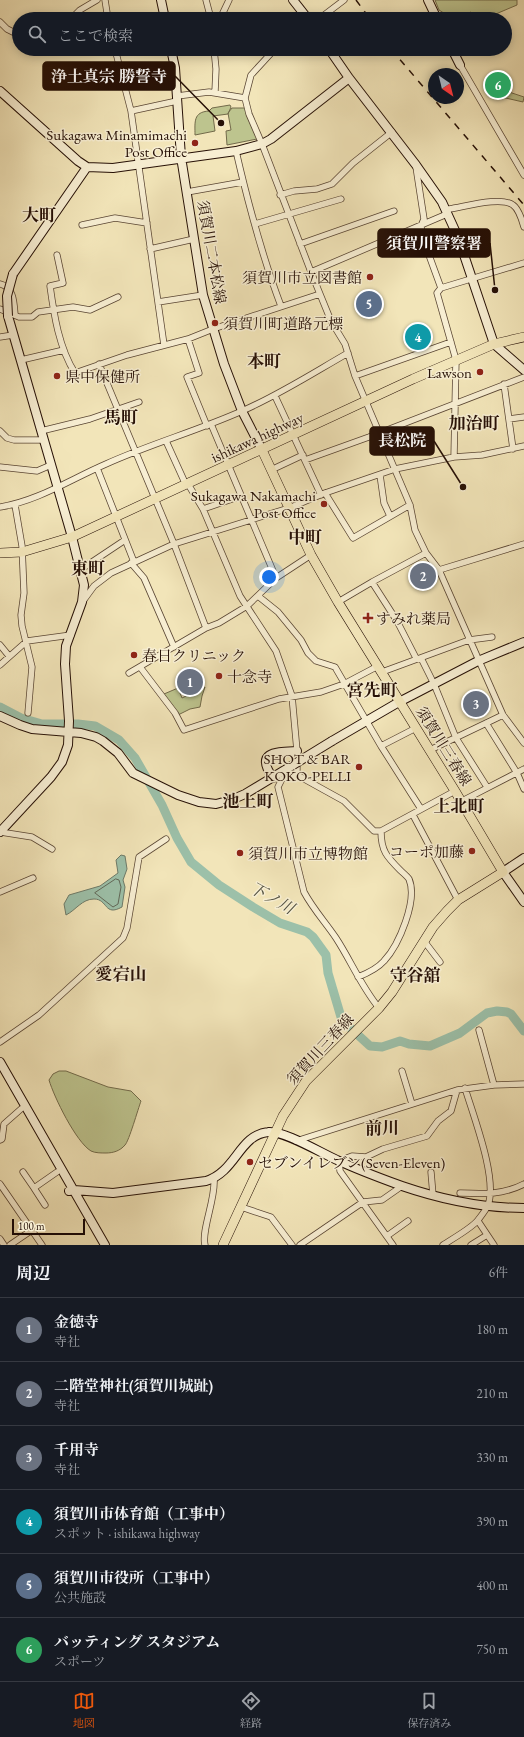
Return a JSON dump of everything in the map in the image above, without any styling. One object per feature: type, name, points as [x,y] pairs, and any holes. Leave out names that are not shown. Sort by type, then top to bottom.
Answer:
[{"type":"main road","name":"ishikawa highway","points":[[0,553],[22,552],[72,537],[456,360],[494,344],[524,337]]},
{"type":"main road","name":"須賀川三春線","points":[[223,1245],[288,1106],[306,1081],[392,992],[424,941],[442,916],[458,900],[503,872],[462,801],[338,602],[312,555],[262,450]]},
{"type":"street","points":[[78,12],[98,0]]},
{"type":"street","points":[[105,0],[107,12]]},
{"type":"street","points":[[161,0],[164,12]]},
{"type":"street","points":[[206,0],[209,12]]},
{"type":"street","points":[[223,12],[229,0]]},
{"type":"street","points":[[293,0],[302,12]]},
{"type":"street","points":[[328,12],[344,0]]},
{"type":"street","points":[[428,0],[434,12]]},
{"type":"street","points":[[0,22],[12,32]]},
{"type":"street","points":[[117,56],[131,111],[164,345]]},
{"type":"street","name":"須賀川二本松線","points":[[172,56],[175,68],[181,157],[203,295],[224,364],[242,411],[262,450]]},
{"type":"street","points":[[215,56],[215,92]]},
{"type":"street","points":[[269,56],[251,75],[245,98],[249,114],[262,144],[280,195],[290,214],[320,294],[348,353],[355,376],[410,505],[415,530],[426,553],[438,570],[503,715],[524,742]]},
{"type":"street","points":[[334,56],[349,78],[416,164],[442,202],[458,237],[494,344],[524,370]]},
{"type":"street","points":[[456,56],[524,175]]},
{"type":"street","points":[[0,91],[70,155],[87,167],[113,168],[181,157],[236,151],[262,144],[271,139],[349,78]]},
{"type":"street","points":[[131,111],[177,98],[215,92],[245,98]]},
{"type":"street","points":[[280,195],[294,191],[317,189],[332,184],[353,163],[392,132]]},
{"type":"street","points":[[236,151],[255,224],[273,285],[281,306]]},
{"type":"street","points":[[416,164],[424,219],[421,226],[422,236],[441,288]]},
{"type":"street","points":[[0,832],[51,777],[62,762],[68,745],[69,721],[65,664],[66,646],[82,602],[84,585],[58,487],[12,334],[8,316],[7,296],[13,274],[87,167]]},
{"type":"street","points":[[187,192],[243,182]]},
{"type":"street","points":[[255,224],[341,199]]},
{"type":"street","points":[[311,272],[421,226],[447,214],[449,209],[498,200],[514,205],[521,216],[524,227]]},
{"type":"street","points":[[300,244],[394,211]]},
{"type":"street","points":[[82,225],[115,218],[147,223]]},
{"type":"street","points":[[150,249],[194,239]]},
{"type":"street","points":[[57,255],[63,283],[50,286],[53,310],[64,350],[75,373],[100,364],[188,338],[320,294]]},
{"type":"street","points":[[454,457],[456,360],[436,296],[441,288],[524,263]]},
{"type":"street","points":[[0,284],[12,294],[15,315]]},
{"type":"street","points":[[158,302],[203,295]]},
{"type":"street","points":[[0,309],[20,317],[32,317],[38,312],[73,307],[90,310],[118,297]]},
{"type":"street","points":[[0,337],[12,334]]},
{"type":"street","points":[[188,338],[199,373],[187,378],[228,466],[276,578]]},
{"type":"street","points":[[355,376],[451,342]]},
{"type":"street","points":[[21,360],[64,350]]},
{"type":"street","points":[[0,507],[15,505],[58,487],[96,468],[242,411],[275,396],[348,353]]},
{"type":"street","points":[[100,364],[156,498],[206,628]]},
{"type":"street","points":[[271,470],[304,457],[379,433],[524,376]]},
{"type":"street","points":[[504,384],[513,449]]},
{"type":"street","points":[[275,396],[323,494],[353,538],[410,505]]},
{"type":"street","points":[[41,431],[119,410],[138,402]]},
{"type":"street","points":[[509,419],[524,417]]},
{"type":"street","points":[[0,431],[7,438],[14,440],[44,440]]},
{"type":"street","points":[[166,441],[187,485],[203,509],[214,532],[228,570],[240,596],[276,651],[292,696],[297,751],[297,775]]},
{"type":"street","points":[[82,602],[94,586],[111,573],[132,562],[174,544],[289,508],[323,494],[395,469],[454,457],[513,449],[524,446]]},
{"type":"street","points":[[0,467],[37,471],[51,465]]},
{"type":"street","points":[[96,468],[125,540],[132,562],[144,578],[174,647]]},
{"type":"street","points":[[380,475],[384,503],[390,516]]},
{"type":"street","points":[[203,509],[240,496]]},
{"type":"street","points":[[15,505],[22,552],[24,593],[21,615],[32,667],[28,713]]},
{"type":"street","points":[[80,570],[125,540]]},
{"type":"street","points":[[438,570],[524,544]]},
{"type":"street","points":[[338,602],[426,553]]},
{"type":"street","points":[[129,673],[247,606],[276,578],[312,555]]},
{"type":"street","points":[[372,582],[398,621],[434,684],[456,738],[487,787]]},
{"type":"street","points":[[258,596],[278,612],[301,640],[308,653],[316,661],[335,667],[381,746],[422,809]]},
{"type":"street","points":[[0,664],[27,641],[71,635]]},
{"type":"street","points":[[140,667],[175,713],[184,730],[292,696],[321,692],[380,669],[419,658],[469,640],[492,637]]},
{"type":"street","points":[[0,716],[32,729],[81,733],[103,741],[118,753],[134,773],[145,780],[187,800],[216,804],[245,794],[366,721],[478,660],[524,642]]},
{"type":"street","points":[[0,645],[9,656]]},
{"type":"street","points":[[430,750],[503,715]]},
{"type":"street","points":[[486,724],[517,773],[524,789]]},
{"type":"street","points":[[381,746],[416,728]]},
{"type":"street","points":[[273,778],[267,769],[265,763],[266,759],[270,755],[278,752],[297,751]]},
{"type":"street","points":[[462,801],[524,769]]},
{"type":"street","points":[[378,1008],[366,992],[337,939],[304,892],[278,787],[282,779],[297,775],[344,801],[374,830],[381,831],[413,815],[455,790]]},
{"type":"street","points":[[413,815],[458,900]]},
{"type":"street","points":[[358,977],[375,970],[385,961],[409,917],[411,889],[408,878],[384,853],[381,843],[381,831]]},
{"type":"street","points":[[0,832],[32,837],[52,849]]},
{"type":"street","points":[[0,1042],[40,1015],[123,938],[128,928],[139,857],[166,839]]},
{"type":"street","points":[[524,858],[503,872],[524,902]]},
{"type":"street","points":[[0,892],[33,878]]},
{"type":"street","points":[[424,941],[440,962]]},
{"type":"street","points":[[479,1030],[494,1085]]},
{"type":"street","points":[[0,1062],[100,1245]]},
{"type":"street","points":[[402,1071],[412,1104]]},
{"type":"street","points":[[0,1072],[58,1172],[105,1245]]},
{"type":"street","points":[[296,1141],[457,1090],[494,1085],[524,1084]]},
{"type":"street","points":[[443,1245],[478,1221],[487,1205],[489,1195],[489,1174],[483,1144],[465,1088]]},
{"type":"street","points":[[339,1161],[352,1156],[366,1157],[383,1149],[427,1136],[438,1121],[451,1111],[457,1090]]},
{"type":"street","points":[[0,1140],[2,1139],[4,1124],[21,1109]]},
{"type":"street","points":[[71,1191],[113,1193],[197,1183],[214,1179],[234,1161],[249,1140],[264,1133],[276,1132],[339,1161],[402,1186],[433,1195],[487,1205],[524,1208]]},
{"type":"street","points":[[339,1161],[340,1171],[393,1245]]},
{"type":"street","points":[[23,1172],[45,1205]]},
{"type":"street","points":[[34,1188],[58,1172]]},
{"type":"street","points":[[431,1172],[433,1195]]},
{"type":"street","points":[[205,1245],[206,1230],[214,1196],[214,1179]]},
{"type":"street","points":[[0,1184],[42,1245]]},
{"type":"street","points":[[460,1193],[489,1195],[512,1190],[524,1184]]},
{"type":"street","points":[[300,1245],[363,1202],[382,1200],[402,1186]]},
{"type":"street","points":[[240,1207],[271,1217],[292,1245]]},
{"type":"street","points":[[387,1236],[408,1221]]},
{"type":"street","points":[[478,1221],[494,1245]]},
{"type":"street","points":[[10,1245],[32,1230]]},
{"type":"street","points":[[471,1245],[487,1235]]},
{"type":"street","points":[[0,1239],[4,1245]]},
{"type":"shaded area","points":[[435,0],[517,0],[517,5],[500,12],[442,12],[439,10]]},
{"type":"shaded area","points":[[492,72],[510,79],[506,91],[524,97],[523,102],[497,96],[485,91]]},
{"type":"shaded area","points":[[230,105],[231,107],[228,114],[213,116],[215,131],[195,135],[196,118],[200,113],[209,111],[212,108]]},
{"type":"shaded area","points":[[232,108],[245,108],[257,139],[227,145],[226,131],[231,130],[228,113]]},
{"type":"shaded area","points":[[205,687],[200,707],[190,709],[176,716],[164,694],[178,688],[182,698]]},
{"type":"shaded area","points":[[59,1071],[66,1071],[108,1087],[131,1091],[141,1101],[129,1138],[123,1147],[114,1152],[96,1153],[85,1146],[72,1129],[66,1118],[49,1080],[53,1074]]},
{"type":"water","points":[[121,855],[125,856],[127,869],[123,880],[125,887],[122,907],[112,910],[98,900],[90,899],[66,915],[64,904],[69,895],[100,886],[118,873],[116,860]]},
{"type":"waterway","name":"下ノ川","points":[[0,707],[21,718],[42,724],[78,724],[95,726],[119,740],[135,758],[162,805],[177,838],[191,862],[219,885],[253,907],[280,923],[307,932],[313,937],[326,955],[328,973],[341,1017],[346,1024],[370,1046],[382,1047],[400,1041],[409,1044],[430,1046],[460,1033],[487,1013],[497,1011],[511,1014],[524,1031]]},
{"type":"railway","points":[[356,0],[365,12]]},
{"type":"railway","points":[[397,56],[524,205]]},
{"type":"place","name":"バッティング スタジアム","points":[[498,85]]},
{"type":"place","name":"浄土真宗 勝誓寺","points":[[221,123]]},
{"type":"place","name":"Sukagawa Minamimachi Post Office","points":[[195,143]]},
{"type":"place","name":"須賀川市立図書館","points":[[370,277]]},
{"type":"place","name":"須賀川警察署","points":[[495,290]]},
{"type":"place","name":"須賀川市役所（工事中）","points":[[369,304]]},
{"type":"place","name":"須賀川町道路元標","points":[[215,323]]},
{"type":"place","name":"須賀川市体育館（工事中）","points":[[418,337]]},
{"type":"place","name":"Lawson","points":[[480,372]]},
{"type":"place","name":"県中保健所","points":[[57,376]]},
{"type":"place","name":"長松院","points":[[463,487]]},
{"type":"place","name":"Sukagawa Nakamachi Post Office","points":[[324,504]]},
{"type":"place","name":"二階堂神社(須賀川城趾)","points":[[423,576]]},
{"type":"place","name":"すみれ薬局","points":[[368,618]]},
{"type":"place","name":"春日クリニック","points":[[134,655]]},
{"type":"place","name":"十念寺","points":[[219,676]]},
{"type":"place","name":"金徳寺","points":[[190,682]]},
{"type":"place","name":"千用寺","points":[[476,704]]},
{"type":"place","name":"SHOT & BAR KOKO-PELLI","points":[[359,767]]},
{"type":"place","name":"コーポ加藤","points":[[472,851]]},
{"type":"place","name":"須賀川市立博物館","points":[[240,853]]},
{"type":"place","name":"セブンイレブン(Seven-Eleven)","points":[[250,1162]]},
{"type":"district","name":"大町","points":[[39,215]]},
{"type":"district","name":"本町","points":[[264,361]]},
{"type":"district","name":"馬町","points":[[121,417]]},
{"type":"district","name":"加治町","points":[[474,423]]},
{"type":"district","name":"中町","points":[[305,537]]},
{"type":"district","name":"東町","points":[[88,568]]},
{"type":"district","name":"宮先町","points":[[372,690]]},
{"type":"district","name":"池上町","points":[[248,801]]},
{"type":"district","name":"上北町","points":[[459,806]]},
{"type":"district","name":"愛宕山","points":[[121,974]]},
{"type":"district","name":"守谷舘","points":[[415,975]]},
{"type":"district","name":"前川","points":[[382,1128]]}]
